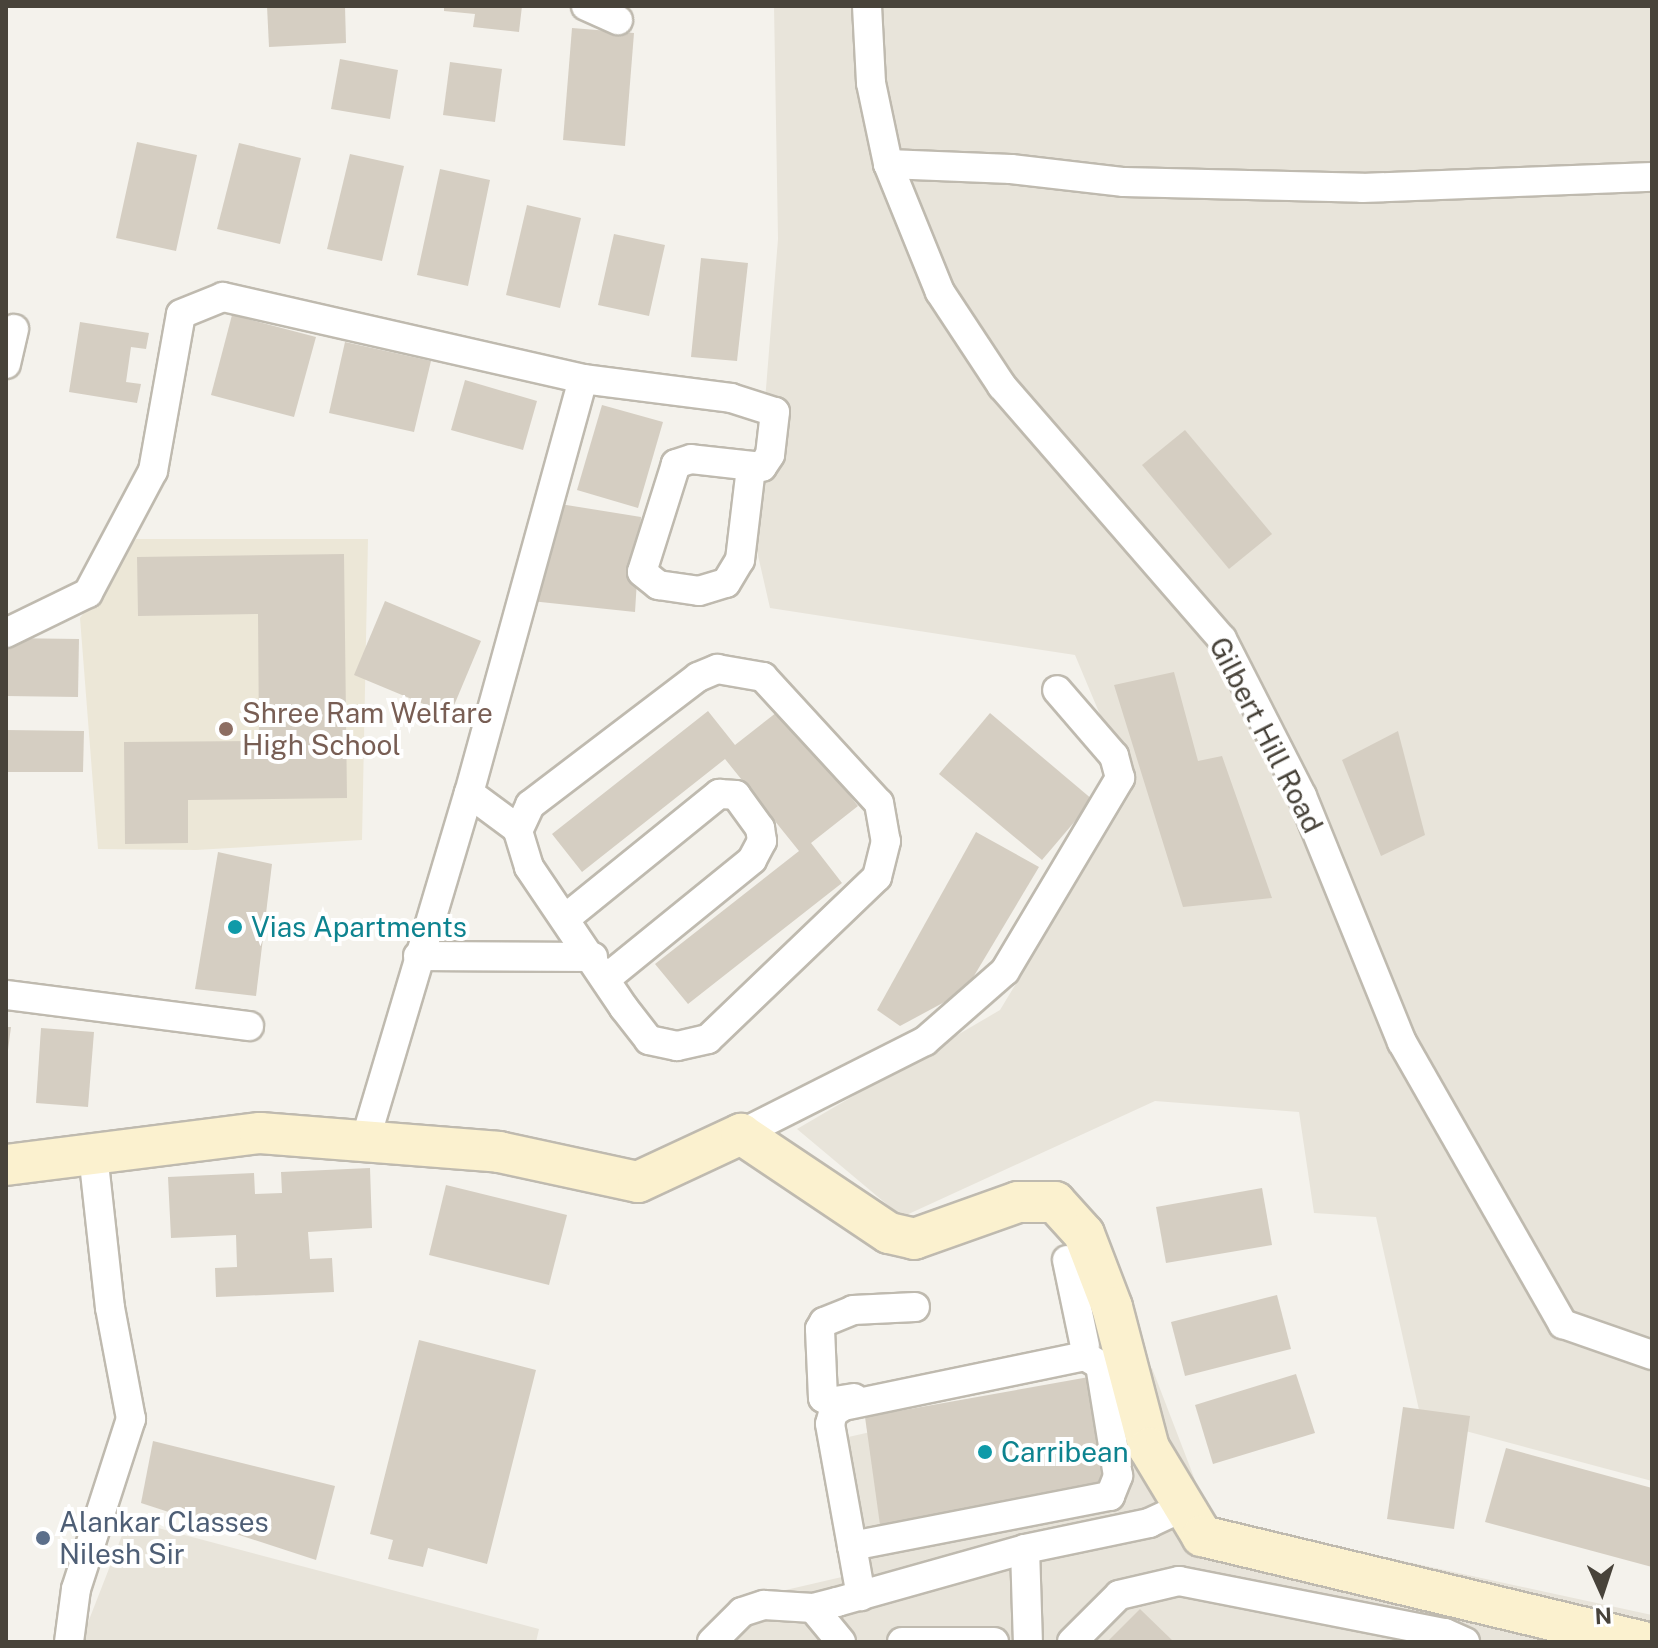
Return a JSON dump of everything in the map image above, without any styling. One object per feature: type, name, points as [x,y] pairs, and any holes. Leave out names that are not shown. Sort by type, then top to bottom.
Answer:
[{"type":"street","points":[[586,6],[618,20]]},
{"type":"street","name":"Gilbert Hill Road","points":[[867,6],[871,83],[888,164],[940,292],[1002,386],[1222,639],[1302,796],[1402,1042],[1563,1324],[1652,1355]]},
{"type":"street","points":[[888,164],[1011,169],[1124,182],[1362,188],[1652,177]]},
{"type":"street","points":[[6,633],[88,593],[153,471],[181,314],[223,297],[583,379],[731,398],[775,412],[767,463],[751,468],[691,459],[676,464],[645,579],[699,591],[726,583],[740,560],[751,468]]},
{"type":"street","points":[[6,364],[14,329]]},
{"type":"street","points":[[365,1141],[469,793],[583,379]]},
{"type":"street","points":[[717,669],[763,677],[879,803],[886,841],[877,877],[708,1039],[677,1046],[649,1040],[567,917],[529,867],[519,848],[519,830],[530,805],[698,677],[717,669]]},
{"type":"street","points":[[6,1165],[260,1133],[499,1152],[638,1182],[925,1041],[1005,971],[1120,778],[1114,756],[1057,690]]},
{"type":"street","points":[[469,793],[519,830]]},
{"type":"street","points":[[418,956],[600,967],[752,860],[762,841],[760,828],[736,795],[719,794],[567,917]]},
{"type":"street","points":[[6,995],[249,1026]]},
{"type":"street","points":[[741,1134],[889,1233],[914,1239],[1018,1202],[1055,1202],[1084,1234],[1103,1342]]},
{"type":"street","points":[[69,1642],[76,1589],[131,1419],[110,1308],[93,1153]]},
{"type":"street","points":[[1067,1260],[1149,1448],[1202,1536],[1545,1631],[1643,1642]]},
{"type":"street","points":[[915,1307],[853,1310],[824,1322],[820,1329],[824,1401],[1103,1342]]},
{"type":"street","points":[[852,1546],[1110,1496],[1118,1476],[1100,1365],[1085,1356],[843,1406],[833,1413],[830,1424],[861,1596]]},
{"type":"street","points":[[712,1642],[742,1612],[788,1602],[813,1608],[1025,1549],[1149,1523],[1185,1506]]},
{"type":"street","points":[[1025,1549],[1028,1642]]},
{"type":"street","points":[[1072,1642],[1119,1595],[1179,1581],[1445,1633],[1465,1642]]},
{"type":"street","points":[[813,1608],[841,1642]]},
{"type":"street","points":[[902,1642],[994,1642]]},
{"type":"shaded area","points":[[774,6],[1652,6],[1652,1481],[1421,1419],[1376,1217],[1314,1213],[1299,1112],[1155,1101],[902,1217],[797,1129],[1000,1010],[1132,791],[1075,655],[770,608],[754,538],[778,239]]},
{"type":"shaded area","name":"Shree Ram Welfare High School","points":[[136,539],[368,539],[362,840],[196,850],[98,849],[80,618]]},
{"type":"shaded area","points":[[1152,1368],[1210,1519],[1652,1615],[1652,1642],[703,1642],[730,1603],[872,1570],[844,1438]]},
{"type":"shaded area","points":[[128,1520],[539,1629],[536,1642],[63,1642],[87,1625]]},
{"type":"building","points":[[267,6],[345,6],[346,43],[269,47]]},
{"type":"building","points":[[444,6],[522,6],[519,32],[473,27],[475,14],[444,11]]},
{"type":"building","points":[[572,28],[634,33],[625,146],[563,140]]},
{"type":"building","points":[[340,59],[398,70],[390,119],[331,109]]},
{"type":"building","points":[[450,62],[502,69],[495,122],[443,115]]},
{"type":"building","points":[[137,142],[197,155],[176,251],[116,238]]},
{"type":"building","points":[[239,143],[301,158],[280,244],[217,229]]},
{"type":"building","points":[[350,154],[404,166],[382,261],[327,249]]},
{"type":"building","points":[[440,169],[490,180],[468,286],[417,275]]},
{"type":"building","points":[[527,205],[581,218],[560,308],[506,295]]},
{"type":"building","points":[[614,234],[665,245],[649,316],[598,305]]},
{"type":"building","points":[[701,258],[748,263],[737,361],[691,357]]},
{"type":"building","points":[[232,315],[316,337],[294,417],[211,395]]},
{"type":"building","points":[[80,322],[149,333],[146,349],[131,347],[126,382],[141,384],[137,403],[69,392]]},
{"type":"building","points":[[345,342],[431,361],[414,432],[329,413]]},
{"type":"building","points":[[465,380],[537,401],[523,450],[451,430]]},
{"type":"building","points":[[602,405],[663,422],[638,508],[577,490]]},
{"type":"building","points":[[1185,430],[1272,534],[1229,569],[1142,465]]},
{"type":"building","points":[[554,503],[641,517],[635,612],[531,601]]},
{"type":"building","points":[[344,554],[347,798],[188,800],[188,843],[125,844],[124,742],[259,741],[258,614],[138,616],[137,557]]},
{"type":"building","points":[[385,601],[481,641],[450,715],[354,675]]},
{"type":"building","points":[[6,638],[79,639],[78,697],[6,696]]},
{"type":"building","points":[[1174,672],[1198,761],[1222,756],[1272,898],[1183,907],[1114,685]]},
{"type":"building","points":[[781,709],[858,806],[811,843],[842,883],[688,1004],[655,964],[799,851],[725,759],[582,872],[552,834],[708,711],[735,745]]},
{"type":"building","points":[[990,713],[1093,800],[1042,860],[939,774]]},
{"type":"building","points":[[6,730],[84,731],[83,772],[6,772]]},
{"type":"building","points":[[1398,731],[1425,835],[1381,856],[1342,760]]},
{"type":"building","points":[[976,832],[1039,867],[965,991],[900,1026],[877,1010]]},
{"type":"building","name":"Vias Apartments","points":[[218,852],[272,864],[256,996],[195,989]]},
{"type":"building","points":[[6,1027],[11,1027],[8,1050],[6,1050]]},
{"type":"building","points":[[41,1028],[94,1032],[88,1107],[36,1103]]},
{"type":"building","points":[[370,1168],[372,1228],[308,1232],[310,1259],[332,1258],[334,1292],[216,1297],[215,1268],[237,1267],[236,1235],[171,1238],[168,1177],[254,1173],[255,1194],[282,1193],[281,1172]]},
{"type":"building","points":[[446,1185],[567,1215],[549,1285],[429,1255]]},
{"type":"building","points":[[1262,1188],[1272,1245],[1166,1263],[1156,1207]]},
{"type":"building","points":[[1277,1295],[1291,1349],[1185,1376],[1171,1322]]},
{"type":"building","points":[[419,1340],[536,1370],[487,1564],[428,1548],[423,1567],[388,1559],[393,1540],[370,1534]]},
{"type":"building","points":[[1296,1374],[1315,1433],[1213,1464],[1195,1405]]},
{"type":"building","name":"Carribean","points":[[1089,1377],[1104,1488],[880,1525],[865,1417]]},
{"type":"building","points":[[1403,1407],[1470,1416],[1454,1529],[1387,1519]]},
{"type":"building","points":[[153,1441],[335,1486],[316,1560],[141,1503]]},
{"type":"building","points":[[1506,1448],[1652,1488],[1652,1567],[1485,1522]]},
{"type":"building","points":[[1140,1609],[1174,1642],[1107,1642]]},
{"type":"place","name":"Shree Ram Welfare High School","points":[[226,729]]},
{"type":"place","name":"Vias Apartments","points":[[235,927]]},
{"type":"place","name":"Carribean","points":[[985,1452]]},
{"type":"place","name":"Alankar Classes Nilesh Sir","points":[[43,1538]]}]
